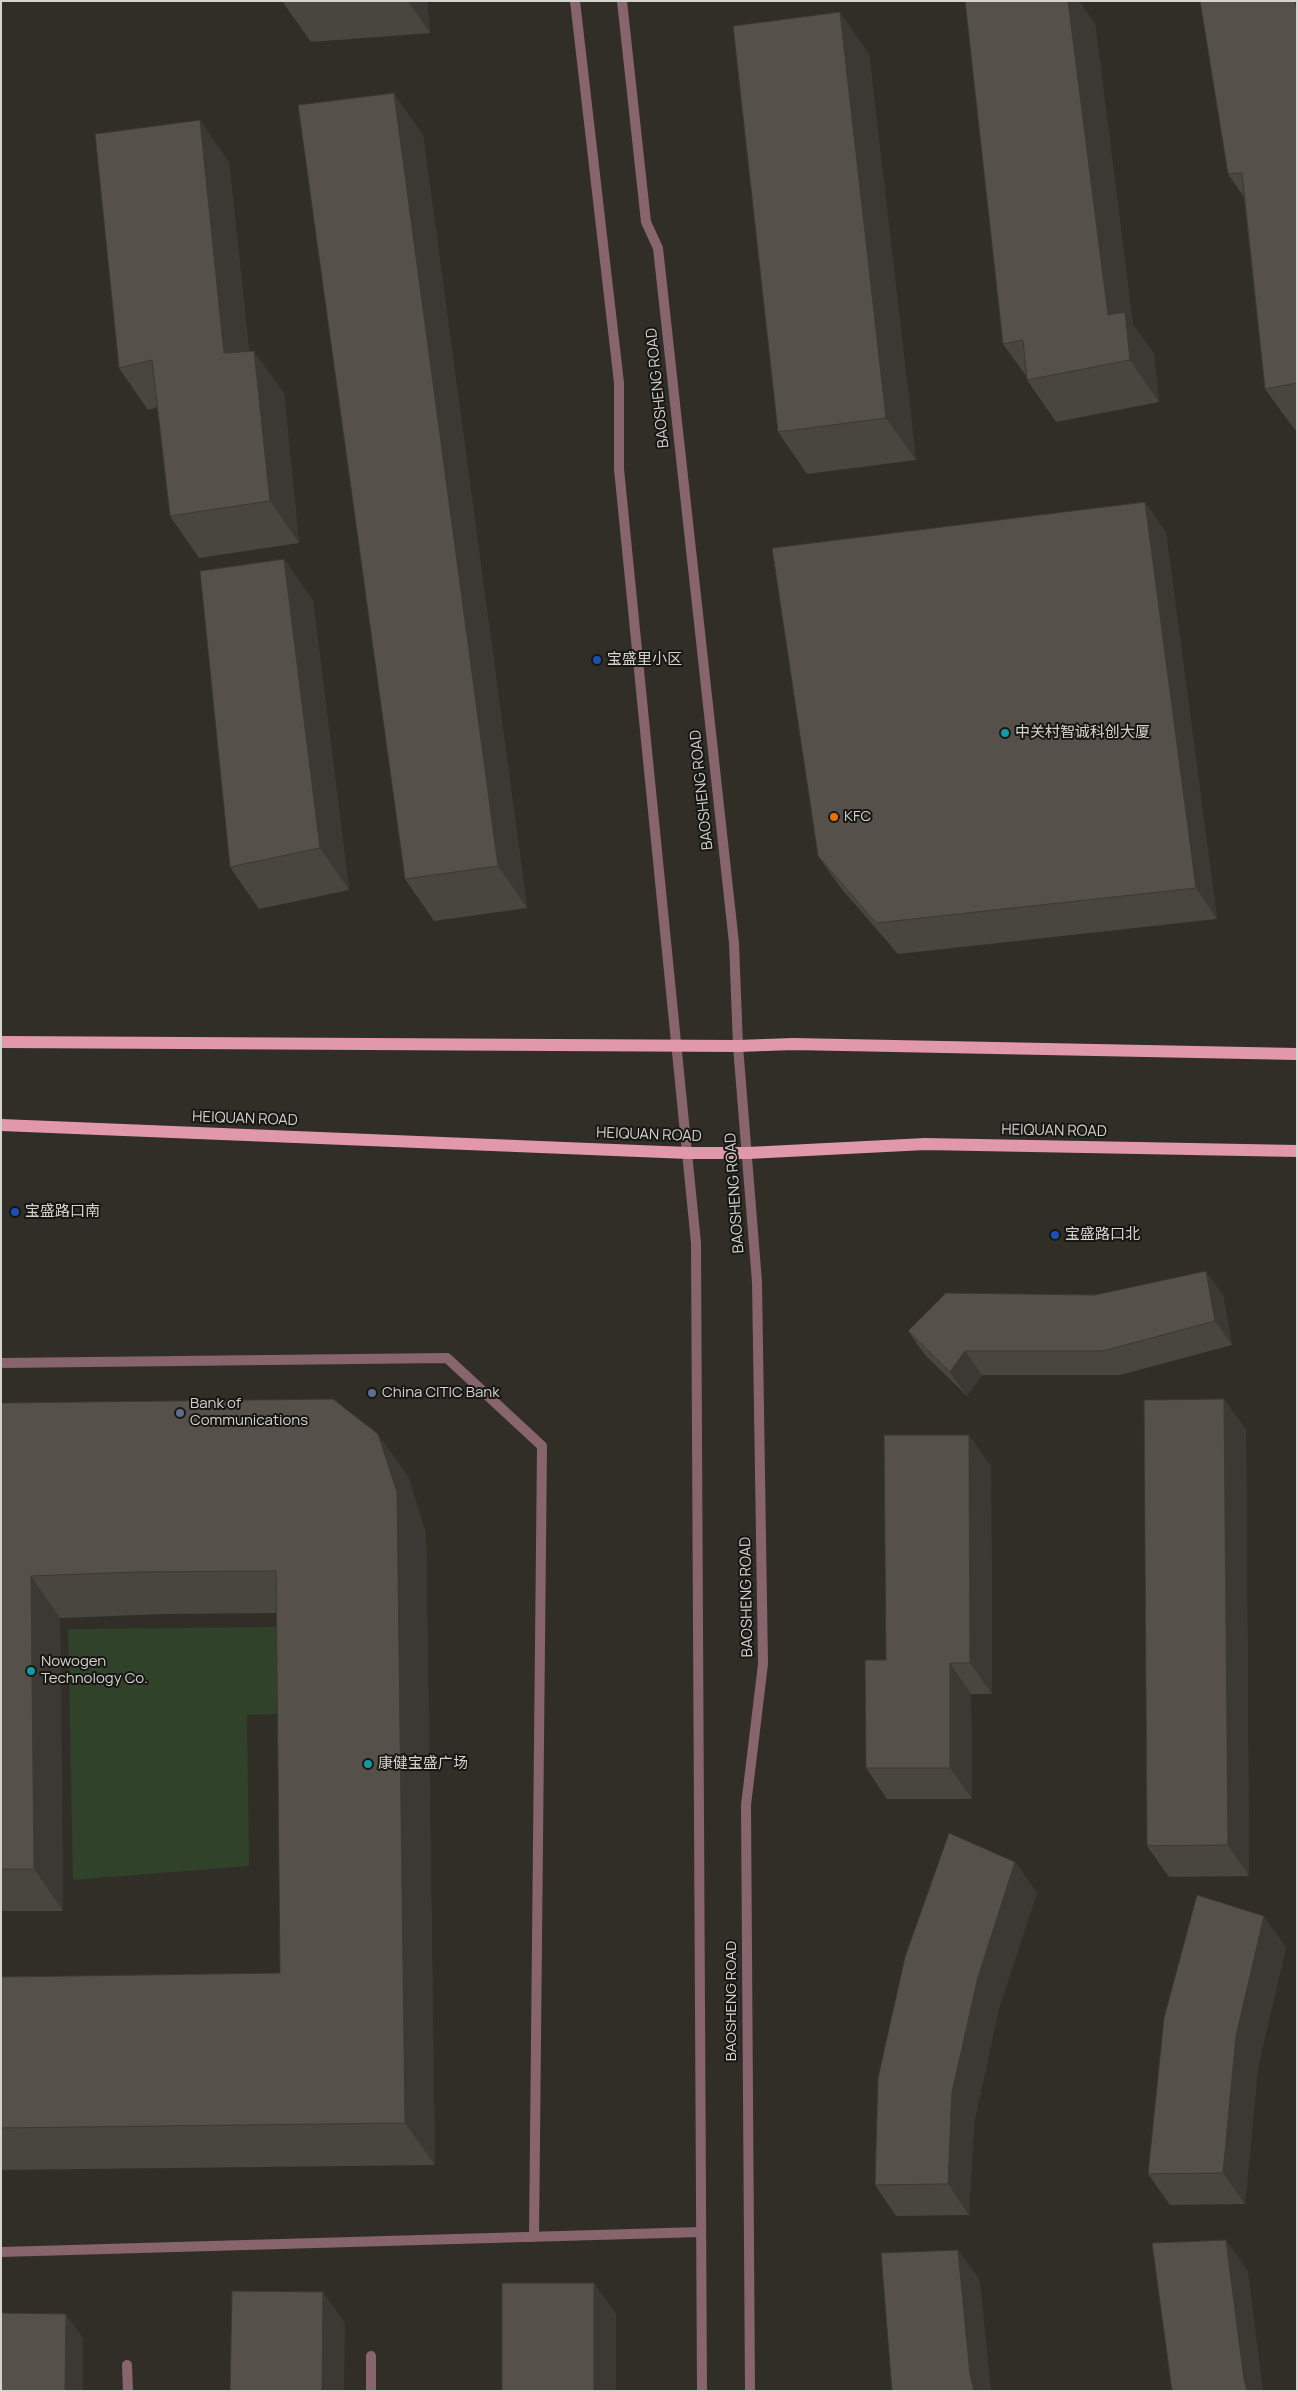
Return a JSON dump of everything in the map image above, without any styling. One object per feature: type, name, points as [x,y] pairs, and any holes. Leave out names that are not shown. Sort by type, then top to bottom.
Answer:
[{"type":"main road","points":[[1,1042],[738,1046],[803,1044],[1297,1054]]},
{"type":"main road","name":"HEIQUAN ROAD","points":[[1,1125],[688,1153],[748,1153],[925,1144],[1297,1151]]},
{"type":"street","points":[[575,1],[619,383],[619,469],[696,1243],[702,2391]]},
{"type":"street","name":"BAOSHENG ROAD","points":[[622,1],[646,222],[658,248],[734,943],[738,1046],[757,1282],[763,1664],[746,1805],[750,2391]]},
{"type":"street","points":[[1,1363],[448,1358],[542,1446],[534,2238]]},
{"type":"street","points":[[1,2252],[701,2232]]},
{"type":"street","points":[[371,2356],[371,2391]]},
{"type":"street","points":[[127,2365],[128,2391]]},
{"type":"green space","points":[[278,1627],[279,1714],[247,1715],[249,1866],[73,1880],[68,1629]]},
{"type":"building","points":[[965,1],[1068,1],[1108,315],[1125,312],[1130,360],[1027,380],[1023,340],[1003,344]]},
{"type":"building","points":[[1200,1],[1295,1],[1297,10],[1297,383],[1265,389],[1242,173],[1228,174]]},
{"type":"building","points":[[840,12],[886,418],[778,432],[733,26]]},
{"type":"building","points":[[394,93],[498,866],[405,879],[298,105]]},
{"type":"building","points":[[200,120],[224,353],[254,351],[270,501],[170,516],[152,360],[119,368],[95,134]]},
{"type":"building","name":"中关村智诚科创大厦","points":[[1145,502],[1196,888],[876,923],[818,856],[772,548]]},
{"type":"building","points":[[284,559],[320,848],[230,867],[200,571]]},
{"type":"building","points":[[1206,1271],[1215,1321],[1103,1351],[965,1351],[950,1372],[908,1331],[946,1293],[1095,1295]]},
{"type":"building","name":"康健宝盛广场","points":[[333,1399],[378,1434],[397,1492],[405,2123],[1,2128],[1,1977],[280,1973],[276,1571],[136,1572],[31,1576],[34,1869],[1,1869],[1,1403]]},
{"type":"building","points":[[1224,1399],[1228,1845],[1147,1846],[1144,1400]]},
{"type":"building","points":[[884,1435],[969,1435],[970,1663],[950,1663],[950,1768],[866,1768],[865,1660],[886,1660]]},
{"type":"building","points":[[949,1833],[1015,1862],[978,1977],[952,2092],[948,2184],[875,2185],[878,2078],[905,1957]]},
{"type":"building","points":[[1197,1895],[1264,1916],[1236,2036],[1223,2173],[1148,2174],[1164,2018]]},
{"type":"building","points":[[1226,2240],[1247,2391],[1172,2391],[1152,2243]]},
{"type":"building","points":[[958,2250],[970,2374],[974,2391],[892,2391],[881,2253]]},
{"type":"building","points":[[502,2283],[594,2283],[594,2391],[502,2391]]},
{"type":"building","points":[[232,2291],[323,2292],[322,2391],[230,2391]]},
{"type":"building","points":[[1,2313],[66,2314],[65,2391],[1,2391]]},
{"type":"place","name":"宝盛里小区","points":[[597,660]]},
{"type":"place","name":"中关村智诚科创大厦","points":[[1005,733]]},
{"type":"place","name":"KFC","points":[[834,817]]},
{"type":"place","name":"宝盛路口南","points":[[15,1212]]},
{"type":"place","name":"宝盛路口北","points":[[1055,1235]]},
{"type":"place","name":"China CITIC Bank","points":[[372,1393]]},
{"type":"place","name":"Bank of Communications","points":[[180,1413]]},
{"type":"place","name":"Nowogen Technology Co.","points":[[31,1671]]},
{"type":"place","name":"康健宝盛广场","points":[[368,1764]]}]
